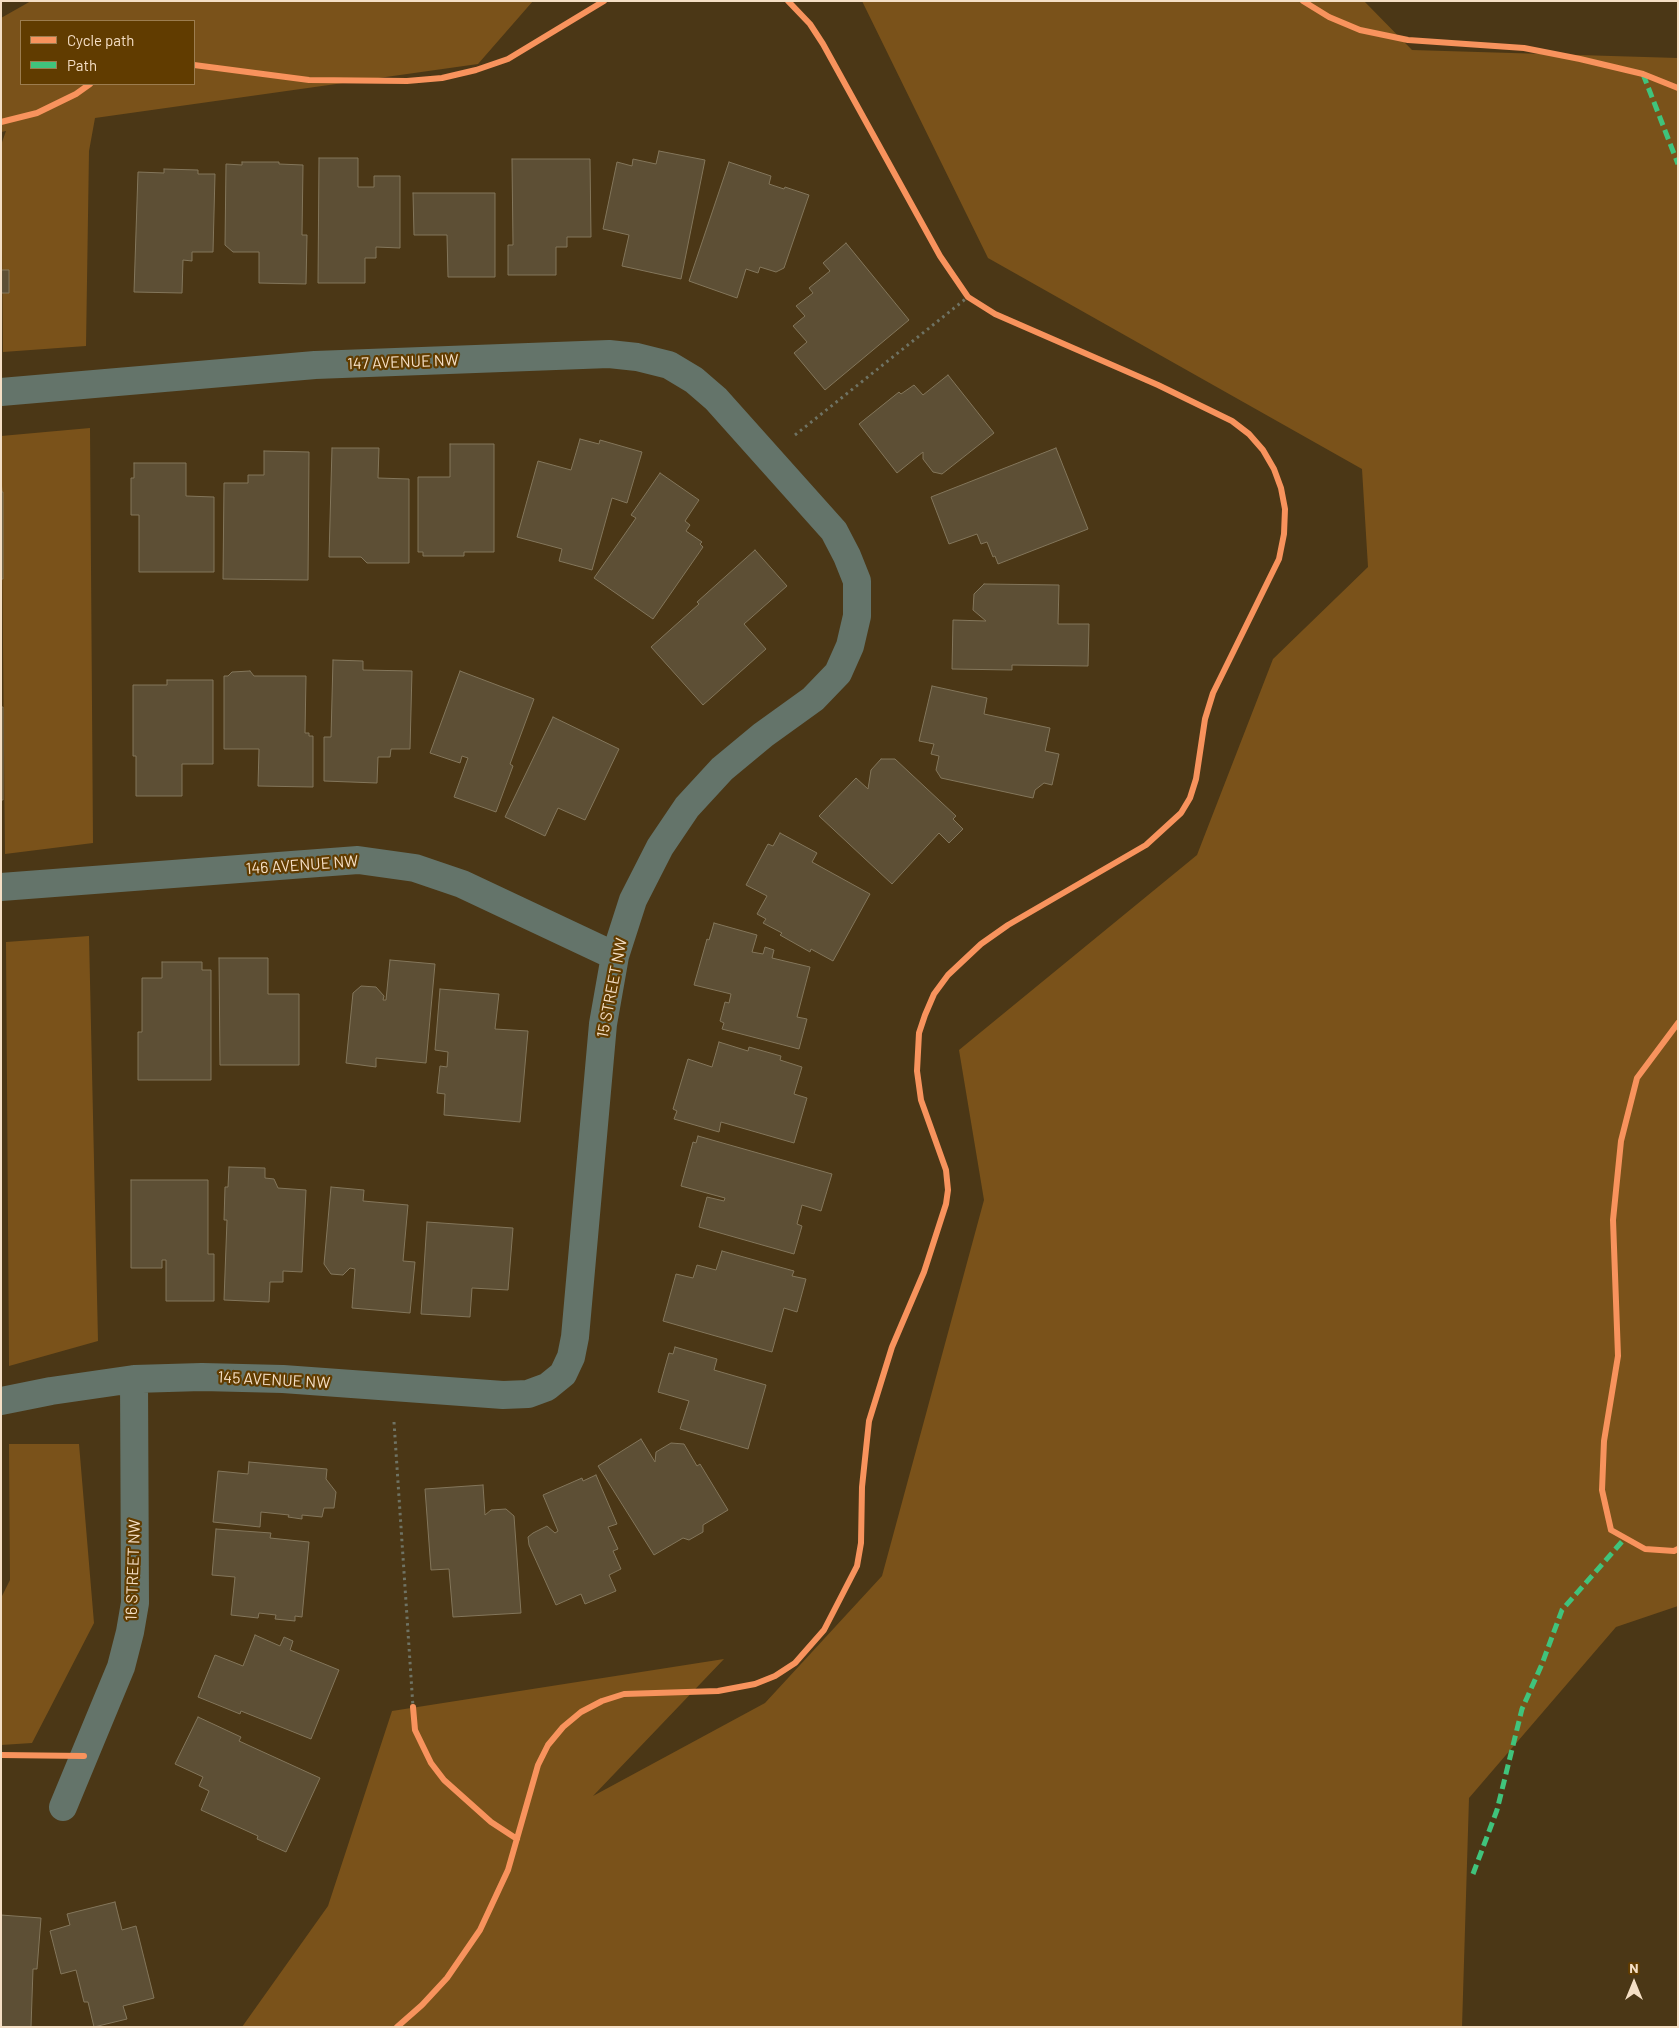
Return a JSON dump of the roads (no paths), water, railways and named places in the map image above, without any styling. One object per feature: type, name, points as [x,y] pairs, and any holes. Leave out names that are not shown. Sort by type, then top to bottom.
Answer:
[{"type":"street","name":"147 AVENUE NW","points":[[1,392],[315,365],[609,354],[637,357],[669,366],[694,380],[716,399],[768,458]]},
{"type":"street","name":"15 STREET NW","points":[[547,1387],[563,1374],[571,1357],[575,1337],[603,1024],[615,956],[638,891],[660,846],[687,807],[722,769],[763,735],[813,699],[838,673],[850,646],[857,616],[857,581],[847,556],[834,531],[768,458]]},
{"type":"street","name":"146 AVENUE NW","points":[[1,887],[358,860],[415,868],[462,884],[615,956]]},
{"type":"street","name":"145 AVENUE NW","points":[[1,1401],[51,1391],[134,1379],[202,1377],[282,1379],[502,1395],[528,1394],[547,1387]]},
{"type":"street","name":"16 STREET NW","points":[[63,1807],[121,1667],[132,1622],[135,1603],[134,1379]]}]
